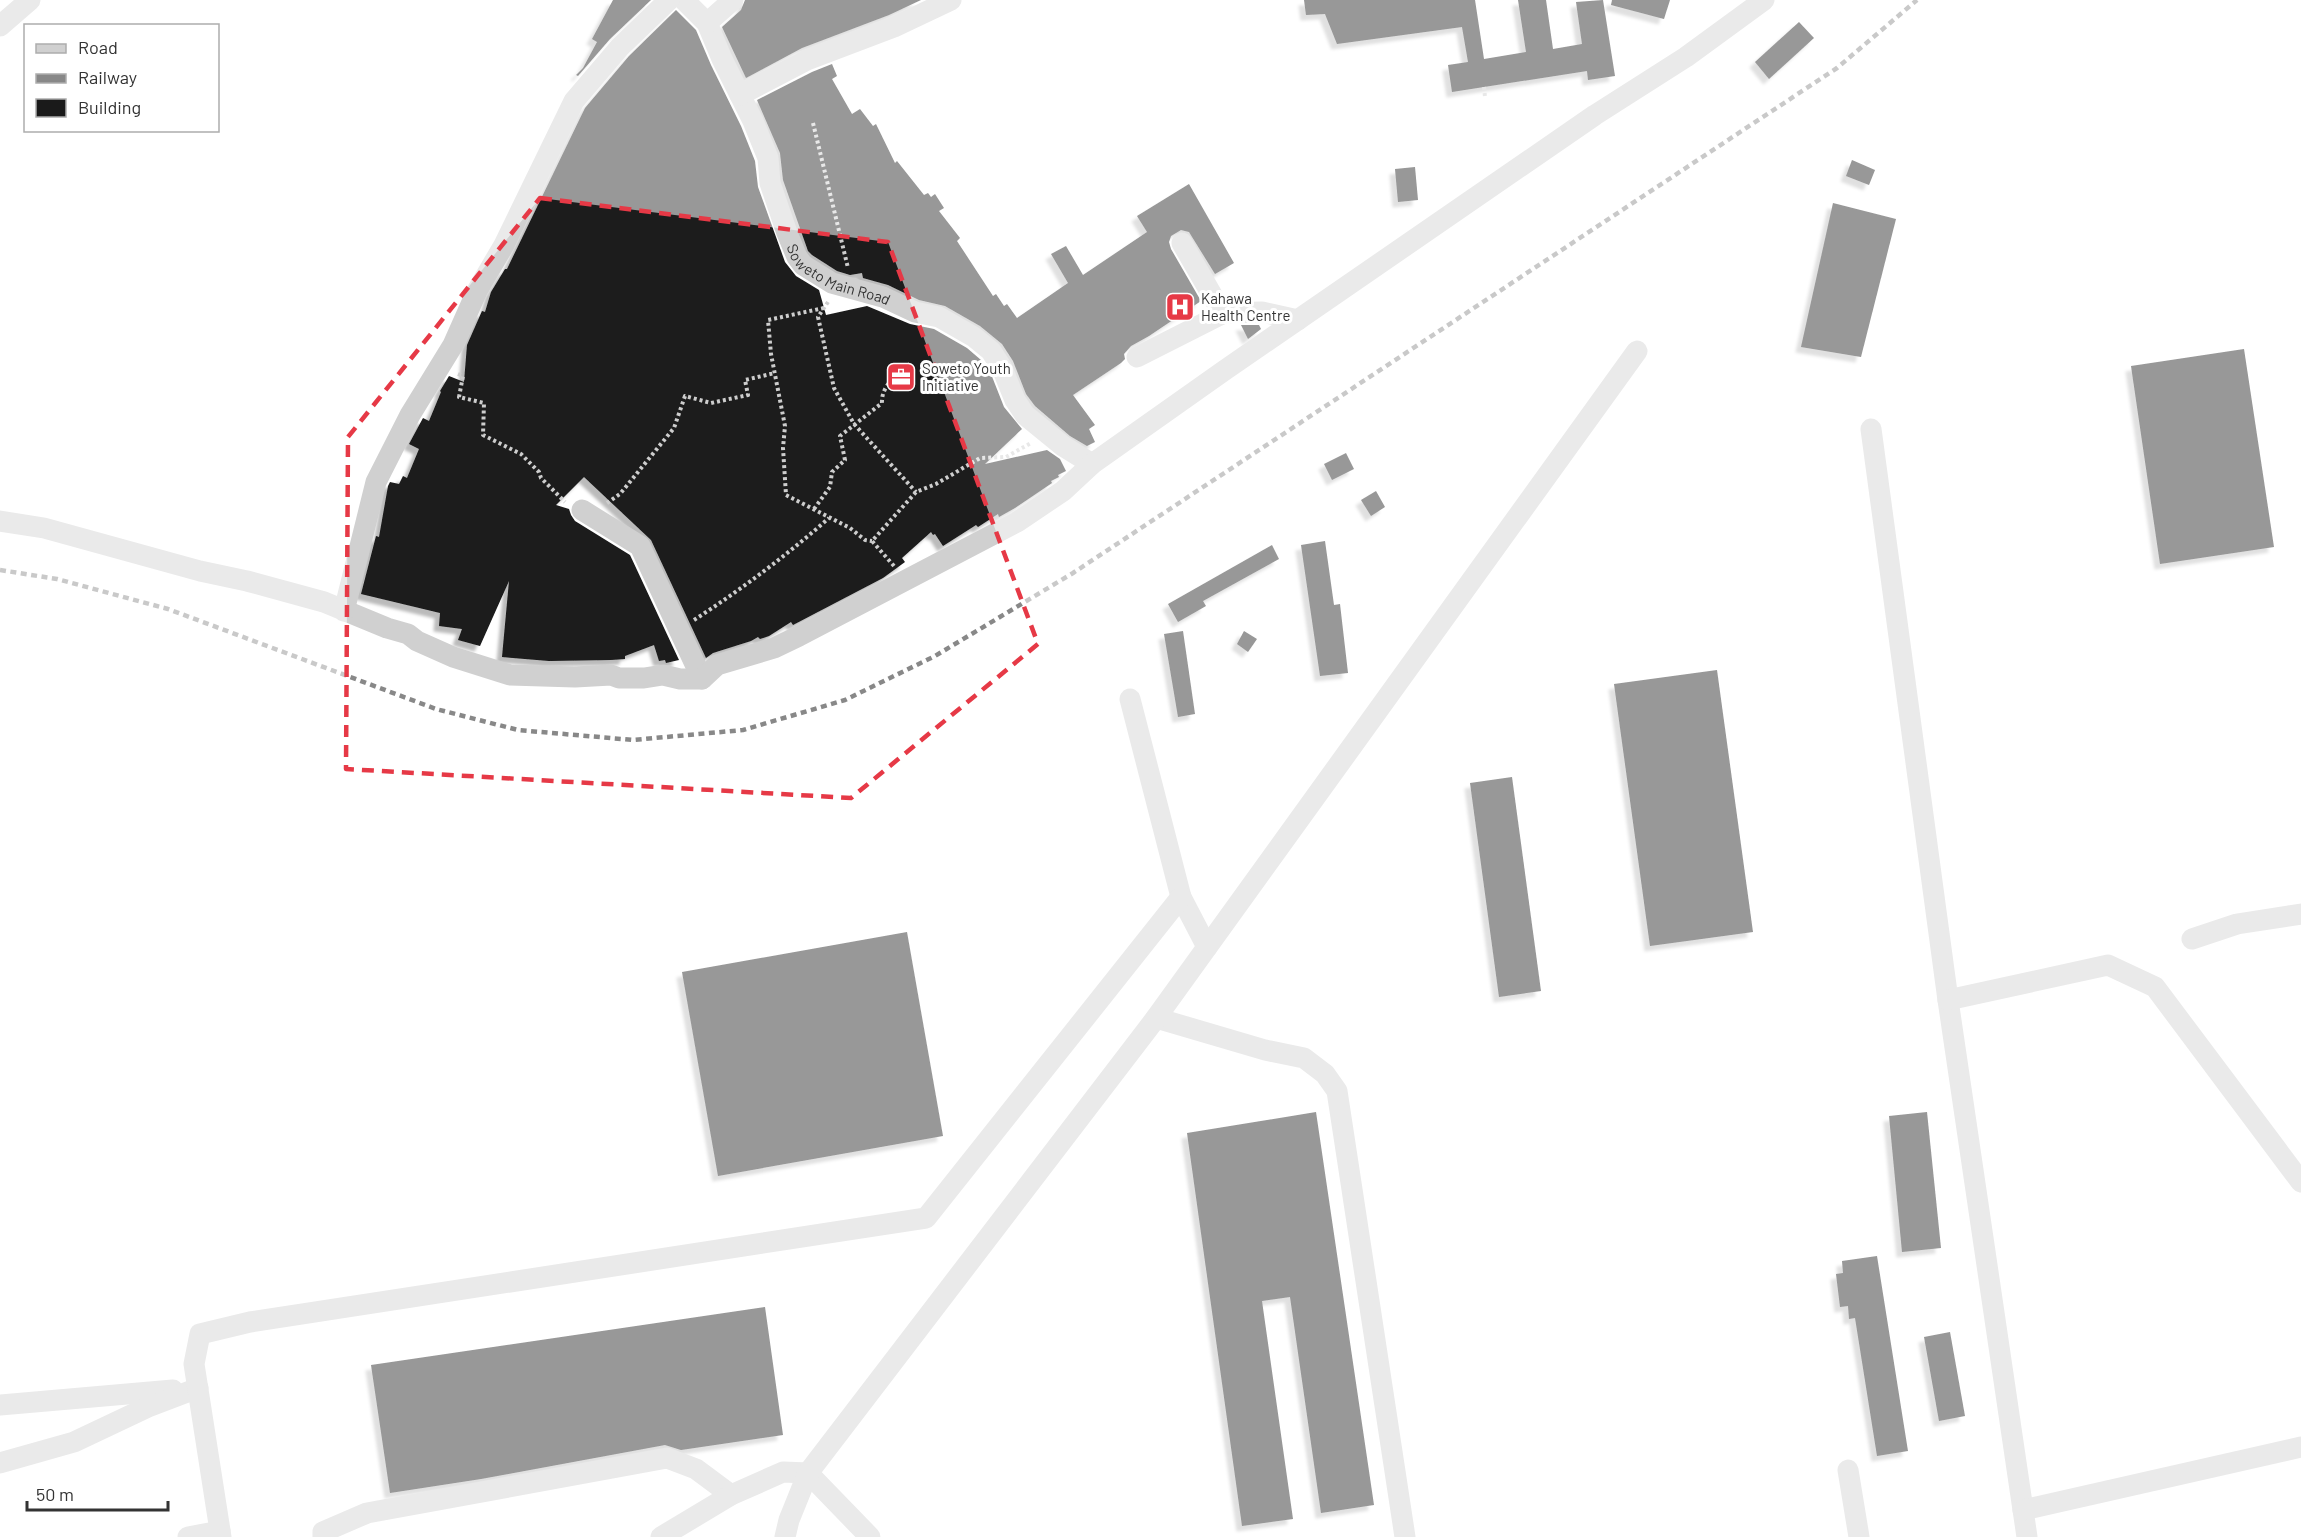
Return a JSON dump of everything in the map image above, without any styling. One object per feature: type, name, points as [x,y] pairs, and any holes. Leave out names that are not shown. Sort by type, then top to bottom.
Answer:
[{"type":"street","points":[[0,26],[30,0]]},
{"type":"street","points":[[344,611],[376,482],[410,415],[453,345],[477,291],[504,245],[574,101],[620,47],[669,0]]},
{"type":"street","name":"Soweto Main Road","points":[[684,0],[707,23],[753,121],[768,158],[770,183],[797,257],[803,265],[832,283],[883,297],[915,312],[939,317],[974,337],[991,351],[1002,368],[1024,415],[1047,434],[1092,464]]},
{"type":"street","points":[[707,23],[733,0]]},
{"type":"street","points":[[740,95],[807,60],[894,27],[951,0]]},
{"type":"street","points":[[0,521],[44,528],[324,602],[387,628],[408,634],[417,641],[453,657],[510,675],[575,677],[611,675],[619,678],[644,678],[663,675],[680,679],[702,679],[717,664],[782,644],[1017,522],[1063,491],[1092,464],[1298,320],[1595,115],[1686,57],[1764,0]]},
{"type":"street","points":[[1182,243],[1223,314]]},
{"type":"street","points":[[1137,357],[1223,314],[1262,312],[1298,320]]},
{"type":"street","points":[[785,1537],[789,1520],[808,1473],[1156,1018],[1637,351]]},
{"type":"street","points":[[1871,429],[1948,1000],[2027,1537]]},
{"type":"street","points":[[585,512],[640,546],[702,679]]},
{"type":"street","points":[[1130,699],[1181,897],[1207,947]]},
{"type":"street","points":[[188,1537],[220,1534],[194,1365],[200,1334],[250,1322],[926,1218],[1181,897]]},
{"type":"street","points":[[2192,939],[2237,924],[2301,914]]},
{"type":"street","points":[[1948,1000],[2108,965],[2155,987],[2301,1182]]},
{"type":"street","points":[[1156,1018],[1265,1050],[1304,1058],[1325,1074],[1337,1091],[1405,1537]]},
{"type":"street","points":[[0,1406],[198,1388]]},
{"type":"street","points":[[0,1463],[74,1442],[148,1407],[198,1388]]},
{"type":"street","points":[[2023,1510],[2301,1447]]},
{"type":"street","points":[[323,1537],[323,1532],[367,1513],[667,1458],[696,1469],[731,1495]]},
{"type":"street","points":[[1848,1470],[1859,1537]]},
{"type":"street","points":[[661,1537],[731,1495],[783,1472],[808,1473],[870,1537]]},
{"type":"path","points":[[1484,87],[1485,97]]},
{"type":"path","points":[[813,123],[853,289]]},
{"type":"path","points":[[832,283],[828,302],[818,317],[834,388],[854,424],[916,492]]},
{"type":"path","points":[[824,308],[768,320],[785,426],[783,448],[786,495],[850,528],[865,540],[872,541],[906,580]]},
{"type":"path","points":[[814,509],[830,487],[832,472],[845,460],[840,436],[882,403],[882,394],[896,374],[910,364]]},
{"type":"path","points":[[441,366],[463,376],[459,397],[484,403],[483,435],[521,454],[561,500],[585,512],[620,494],[674,428],[685,396],[711,403],[748,395],[745,380],[775,373]]},
{"type":"path","points":[[872,541],[916,492],[936,484],[980,458],[1006,457],[1047,434]]},
{"type":"path","points":[[678,630],[731,596],[794,549],[829,518]]},
{"type":"highlighted area","points":[[540,198],[888,242],[1038,644],[851,798],[346,769],[348,437]]},
{"type":"building","points":[[613,0],[651,0],[610,39],[578,76],[576,75],[583,68],[597,42],[592,39]]},
{"type":"building","points":[[745,0],[921,0],[889,15],[802,48],[746,78],[722,27],[741,10]]},
{"type":"building","points":[[1304,0],[1475,0],[1484,59],[1526,52],[1518,0],[1546,0],[1553,49],[1582,44],[1576,2],[1603,0],[1615,76],[1588,80],[1587,71],[1452,92],[1448,65],[1468,62],[1462,27],[1337,44],[1325,14],[1306,15]]},
{"type":"building","points":[[1612,0],[1670,0],[1664,19],[1611,5]]},
{"type":"building","points":[[676,10],[696,30],[741,126],[755,161],[758,187],[785,262],[796,276],[819,290],[826,315],[867,306],[910,324],[934,329],[967,348],[981,360],[991,374],[1004,407],[1022,429],[985,464],[1047,450],[1060,459],[1066,471],[1015,508],[999,517],[998,514],[978,527],[976,525],[943,546],[931,532],[902,558],[905,562],[883,578],[793,625],[791,622],[769,636],[760,639],[758,637],[713,653],[706,658],[651,540],[584,477],[556,505],[569,509],[575,521],[630,555],[679,660],[666,663],[665,660],[659,661],[654,645],[625,656],[625,659],[549,661],[502,657],[509,581],[480,646],[458,640],[462,629],[439,626],[440,613],[361,594],[376,536],[379,537],[388,486],[390,482],[399,484],[403,476],[407,478],[419,449],[409,444],[423,418],[429,421],[440,391],[449,376],[464,382],[467,345],[482,311],[485,312],[491,292],[507,269],[585,108],[629,56]]},
{"type":"building","points":[[1799,22],[1814,38],[1769,79],[1755,62]]},
{"type":"building","points":[[832,64],[837,76],[832,79],[852,114],[860,109],[873,126],[876,124],[895,163],[897,161],[924,195],[928,193],[931,197],[935,194],[944,208],[939,211],[960,238],[957,241],[993,296],[996,294],[1004,306],[1007,304],[1017,318],[1068,283],[1051,254],[1066,246],[1083,275],[1147,232],[1137,216],[1189,184],[1234,263],[1215,274],[1189,232],[1181,230],[1171,236],[1169,242],[1171,249],[1201,301],[1131,346],[1124,354],[1125,359],[1121,363],[1073,395],[1095,425],[1089,429],[1095,442],[1087,446],[1070,436],[1035,406],[1026,394],[1013,361],[1002,344],[980,326],[945,306],[919,300],[888,285],[863,278],[862,273],[850,275],[837,271],[808,251],[783,180],[780,153],[757,100]]},
{"type":"building","points":[[1852,160],[1875,170],[1869,185],[1846,176]]},
{"type":"building","points":[[1415,167],[1418,200],[1398,202],[1395,169]]},
{"type":"building","points":[[1833,203],[1896,219],[1861,357],[1801,347]]},
{"type":"building","points":[[1241,325],[1259,325],[1261,329],[1248,339]]},
{"type":"building","points":[[2244,349],[2274,547],[2160,564],[2131,366]]},
{"type":"building","points":[[1346,453],[1354,469],[1332,480],[1324,464]]},
{"type":"building","points":[[1376,491],[1385,507],[1371,516],[1361,500]]},
{"type":"building","points":[[1325,541],[1334,605],[1340,604],[1348,673],[1320,676],[1301,545]]},
{"type":"building","points":[[1272,545],[1279,559],[1203,601],[1206,606],[1178,622],[1168,604]]},
{"type":"building","points":[[1183,631],[1195,714],[1178,717],[1164,634]]},
{"type":"building","points":[[1244,631],[1257,639],[1248,652],[1237,644]]},
{"type":"building","points":[[1717,670],[1753,932],[1650,946],[1614,684]]},
{"type":"building","points":[[1512,777],[1541,991],[1499,997],[1470,783]]},
{"type":"building","points":[[907,932],[943,1136],[718,1176],[682,972]]},
{"type":"building","points":[[1316,1112],[1374,1505],[1321,1513],[1290,1297],[1262,1301],[1293,1519],[1242,1526],[1187,1133]]},
{"type":"building","points":[[1927,1112],[1941,1248],[1902,1252],[1889,1116]]},
{"type":"building","points":[[1877,1256],[1908,1451],[1877,1456],[1855,1318],[1849,1319],[1848,1306],[1840,1307],[1836,1274],[1843,1273],[1842,1261]]},
{"type":"building","points":[[765,1307],[783,1435],[681,1450],[665,1445],[481,1479],[390,1493],[371,1365]]},
{"type":"building","points":[[1950,1332],[1965,1416],[1939,1421],[1924,1337]]},
{"type":"railway","points":[[0,570],[57,579],[168,609],[436,709],[518,730],[633,740],[743,730],[845,700],[935,656],[1073,573],[1837,68],[1917,0]]},
{"type":"place","name":"Kahawa Health Centre","points":[[1180,307]]},
{"type":"place","name":"Soweto Youth Initiative","points":[[901,377]]}]
